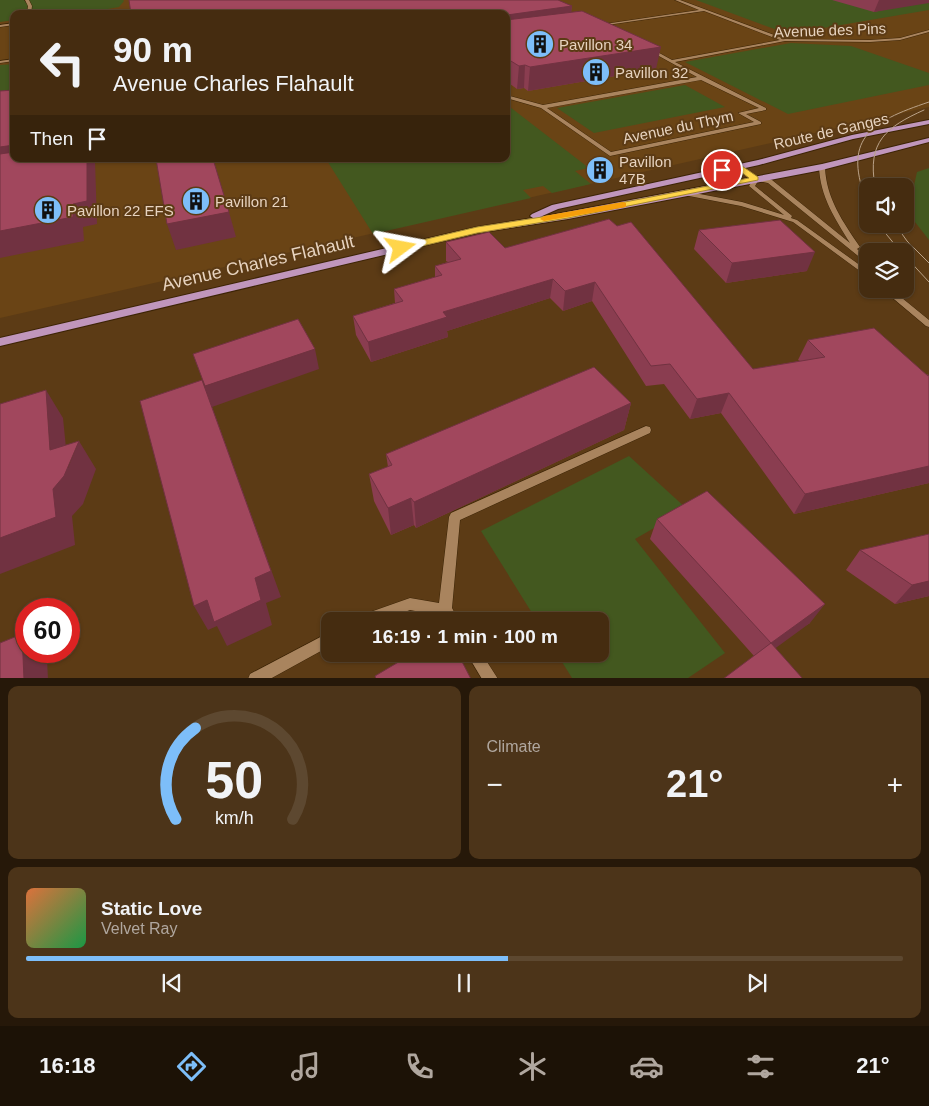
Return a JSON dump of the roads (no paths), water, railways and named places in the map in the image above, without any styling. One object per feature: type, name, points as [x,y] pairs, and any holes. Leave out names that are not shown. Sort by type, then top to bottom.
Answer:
[{"type":"main road","name":"Route de Ganges","points":[[739,167],[852,137],[929,122]]},
{"type":"main road","name":"Route de Ganges","points":[[756,179],[822,167],[929,140]]},
{"type":"main road","points":[[739,167],[756,179]]},
{"type":"main road","name":"Avenue Charles Flahault","points":[[524,221],[555,207],[739,167]]},
{"type":"main road","name":"Avenue Charles Flahault","points":[[0,342],[477,230],[524,221],[568,216],[756,179]]},
{"type":"street","points":[[677,0],[785,40]]},
{"type":"street","points":[[591,26],[704,10]]},
{"type":"street","points":[[592,21],[608,29]]},
{"type":"street","name":"Avenue des Pins","points":[[673,61],[785,40],[870,41],[900,39],[927,33]]},
{"type":"street","name":"Avenue du Thym","points":[[543,107],[610,154],[759,123],[741,113],[764,109],[648,49]]},
{"type":"street","points":[[510,97],[543,107],[702,78]]},
{"type":"street","points":[[822,167],[827,193],[841,224],[859,251]]},
{"type":"street","points":[[859,254],[778,186],[770,181],[756,179],[752,186],[795,221],[859,268]]},
{"type":"street","points":[[684,193],[742,204],[795,221]]},
{"type":"street","points":[[900,299],[929,324]]},
{"type":"street","points":[[388,612],[410,604],[445,610],[455,517],[646,430]]},
{"type":"street","points":[[255,678],[321,644]]},
{"type":"street","points":[[480,662],[491,678]]},
{"type":"tram line","points":[[860,178],[858,164],[860,149],[866,136],[876,126],[890,117],[929,102]]},
{"type":"tram line","points":[[874,178],[874,158],[882,138],[899,123],[924,110]]},
{"type":"tram line","points":[[885,233],[893,243]]},
{"type":"tram line","points":[[901,233],[929,263]]},
{"type":"tram line","points":[[914,266],[929,282]]},
{"type":"place","name":"Pavillon 34","points":[[540,44]]},
{"type":"place","name":"Pavillon 32","points":[[596,72]]},
{"type":"place","name":"Pavillon 47B","points":[[600,170]]},
{"type":"place","name":"Pavillon 21","points":[[196,201]]},
{"type":"place","name":"Pavillon 22 EFS","points":[[48,210]]}]
